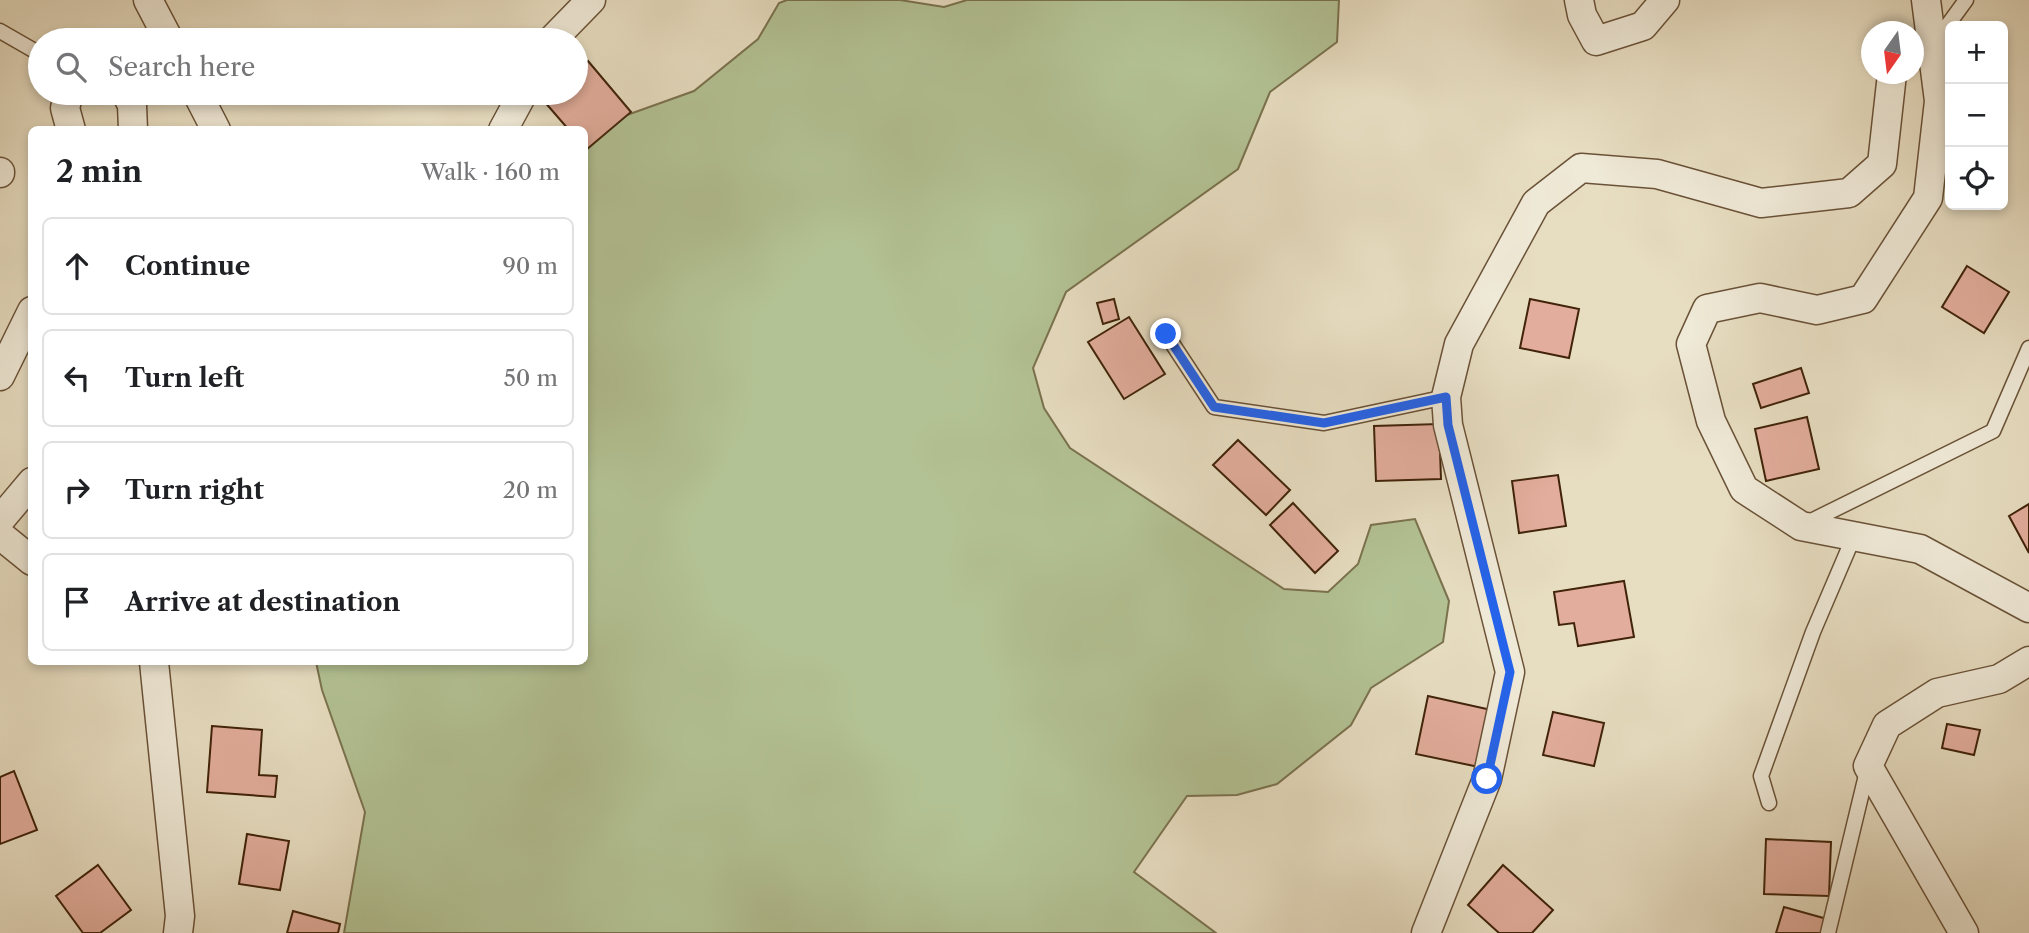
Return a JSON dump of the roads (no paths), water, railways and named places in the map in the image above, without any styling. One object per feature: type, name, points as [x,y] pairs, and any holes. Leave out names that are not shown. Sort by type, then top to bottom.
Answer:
[{"type":"street","points":[[148,0],[163,28]]},
{"type":"street","points":[[564,28],[591,0]]},
{"type":"street","points":[[1579,0],[1582,15],[1596,41],[1643,26],[1665,0]]},
{"type":"street","points":[[1924,24],[1940,101],[1928,198],[1863,299],[1817,310],[1760,298],[1707,309],[1691,344],[1710,421],[1744,489],[1801,526],[1920,550],[2029,608]]},
{"type":"street","points":[[1426,933],[1487,779],[1510,672],[1448,425],[1446,397],[1459,344],[1536,202],[1581,168],[1657,174],[1761,203],[1849,194],[1882,164],[1891,84]]},
{"type":"street","points":[[66,105],[70,126]]},
{"type":"street","points":[[132,105],[133,126]]},
{"type":"street","points":[[203,105],[214,126]]},
{"type":"street","points":[[505,126],[517,105]]},
{"type":"street","points":[[0,376],[28,319]]},
{"type":"street","points":[[0,520],[28,487]]},
{"type":"street","points":[[0,535],[28,558]]},
{"type":"street","points":[[1964,933],[1868,766],[1887,725],[1937,694],[1999,678],[2029,661]]},
{"type":"street","points":[[153,665],[180,916],[178,933]]},
{"type":"lane","points":[[1924,24],[1966,0]]},
{"type":"lane","points":[[0,31],[28,47]]},
{"type":"lane","points":[[1166,334],[1214,407],[1324,423],[1446,397]]},
{"type":"lane","points":[[1801,526],[1993,431],[2029,348]]},
{"type":"lane","points":[[1769,803],[1761,776],[1812,632],[1854,536]]},
{"type":"lane","points":[[1828,933],[1868,766]]}]
